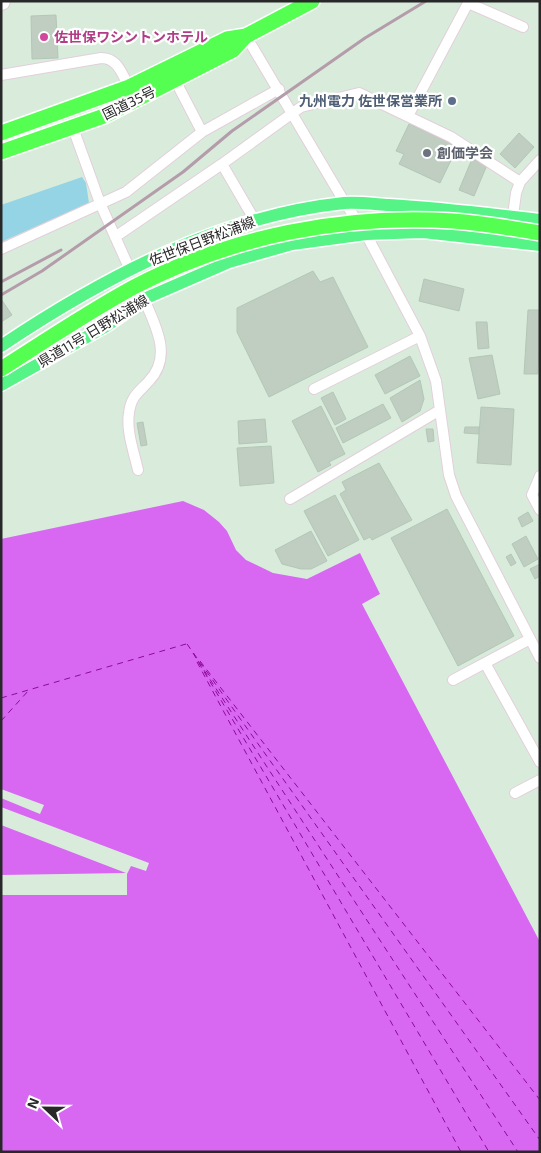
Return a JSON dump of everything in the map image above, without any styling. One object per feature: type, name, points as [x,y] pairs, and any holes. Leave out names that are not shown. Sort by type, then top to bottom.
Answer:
[{"type":"highway","name":"国道35号","points":[[1,152],[104,116],[233,50],[246,36],[312,1]]},
{"type":"highway","name":"国道35号","points":[[1,133],[129,87],[227,38],[246,36]]},
{"type":"highway","points":[[1,369],[71,324],[134,287],[230,247],[273,236],[326,225],[381,220],[452,221],[540,233]]},
{"type":"main road","name":"佐世保日野松浦線","points":[[1,346],[94,287],[193,241],[254,220],[345,203],[433,207],[512,217]]},
{"type":"main road","points":[[512,217],[540,220]]},
{"type":"main road","name":"県道11号 日野松浦線","points":[[1,386],[108,325],[144,299],[229,262],[292,244],[366,234],[423,232],[540,245]]},
{"type":"street","points":[[1,5],[6,1]]},
{"type":"street","points":[[408,116],[468,3],[523,27]]},
{"type":"street","points":[[246,36],[345,203],[366,234],[420,336],[436,381],[449,475],[456,496],[540,658]]},
{"type":"street","points":[[1,75],[109,58],[116,63],[129,87]]},
{"type":"street","points":[[175,80],[202,132]]},
{"type":"street","points":[[1,249],[126,192],[202,132],[279,90]]},
{"type":"street","points":[[115,237],[302,107],[359,93],[451,137],[520,182]]},
{"type":"street","points":[[73,128],[100,203],[130,270]]},
{"type":"street","points":[[510,241],[516,193],[520,182],[540,160]]},
{"type":"street","points":[[222,164],[254,220]]},
{"type":"street","points":[[138,470],[128,426],[129,412],[133,399],[139,390],[155,375],[161,359],[162,347],[144,299]]},
{"type":"street","points":[[314,389],[420,336]]},
{"type":"street","points":[[290,499],[440,410]]},
{"type":"street","points":[[540,476],[532,495],[540,510]]},
{"type":"street","points":[[453,680],[530,639]]},
{"type":"street","points":[[485,663],[540,762]]},
{"type":"street","points":[[515,793],[540,780]]},
{"type":"shaded area","points":[[82,177],[86,183],[89,203],[1,242],[1,205]]},
{"type":"shaded area","points":[[183,501],[204,510],[219,522],[227,531],[236,550],[246,560],[273,573],[307,579],[360,553],[380,594],[362,604],[540,942],[540,1152],[1,1152],[1,539]]},
{"type":"pier","points":[[1,789],[44,805],[40,814],[1,798]]},
{"type":"pier","points":[[1,807],[149,863],[146,871],[131,866],[127,874],[127,895],[1,895],[1,875],[126,873],[1,825]]},
{"type":"building","name":"佐世保ワシントンホテル","points":[[56,15],[58,58],[32,59],[31,16]]},
{"type":"building","name":"創価学会","points":[[409,124],[458,146],[440,183],[399,164],[404,154],[396,151]]},
{"type":"building","points":[[519,133],[534,147],[515,168],[500,154]]},
{"type":"building","points":[[472,159],[487,165],[474,196],[459,190]]},
{"type":"building","points":[[313,271],[320,282],[333,277],[368,347],[269,397],[237,332],[237,308]]},
{"type":"building","points":[[424,279],[464,289],[459,311],[419,301]]},
{"type":"building","points":[[1,299],[12,315],[1,322]]},
{"type":"building","points":[[528,310],[540,310],[538,374],[524,374]]},
{"type":"building","points":[[476,322],[487,322],[489,348],[478,349]]},
{"type":"building","points":[[492,355],[500,394],[478,399],[469,358]]},
{"type":"building","points":[[410,356],[420,376],[385,394],[375,375]]},
{"type":"building","points":[[420,380],[424,399],[420,411],[402,422],[390,398]]},
{"type":"building","points":[[333,392],[346,419],[335,425],[321,398]]},
{"type":"building","points":[[383,404],[391,418],[343,443],[336,428]]},
{"type":"building","points":[[321,406],[345,454],[329,462],[331,465],[318,472],[292,421]]},
{"type":"building","points":[[481,407],[514,409],[511,465],[477,463]]},
{"type":"building","points":[[265,419],[267,442],[239,444],[238,421]]},
{"type":"building","points":[[143,422],[147,445],[141,446],[137,423]]},
{"type":"building","points":[[465,427],[479,427],[479,434],[464,433]]},
{"type":"building","points":[[426,429],[433,429],[434,441],[428,442]]},
{"type":"building","points":[[271,446],[274,483],[240,486],[237,448]]},
{"type":"building","points":[[379,463],[412,520],[372,540],[370,537],[364,540],[340,494],[346,490],[342,482]]},
{"type":"building","points":[[335,495],[359,540],[328,556],[304,511]]},
{"type":"building","points":[[447,509],[514,636],[458,666],[391,538]]},
{"type":"building","points":[[528,512],[533,521],[522,527],[518,518]]},
{"type":"building","points":[[311,531],[327,561],[311,569],[301,569],[282,564],[275,550]]},
{"type":"building","points":[[526,536],[538,559],[524,567],[512,544]]},
{"type":"building","points":[[511,554],[516,563],[511,566],[506,557]]},
{"type":"building","points":[[540,564],[540,576],[535,579],[530,569]]},
{"type":"ferry route","points":[[1,698],[186,644]]},
{"type":"ferry route","points":[[187,644],[540,1140]]},
{"type":"ferry route","points":[[193,653],[489,1152]]},
{"type":"ferry route","points":[[198,661],[518,1152]]},
{"type":"ferry route","points":[[200,661],[540,1100]]},
{"type":"ferry route","points":[[197,662],[461,1152]]},
{"type":"ferry route","points":[[1,721],[29,690]]},
{"type":"railway","points":[[1,295],[42,271],[183,172],[232,131],[365,38],[426,1]]},
{"type":"railway","points":[[1,282],[61,250]]},
{"type":"place","name":"佐世保ワシントンホテル","points":[[44,37]]},
{"type":"place","name":"九州電力 佐世保営業所","points":[[452,101]]},
{"type":"place","name":"創価学会","points":[[427,153]]}]
